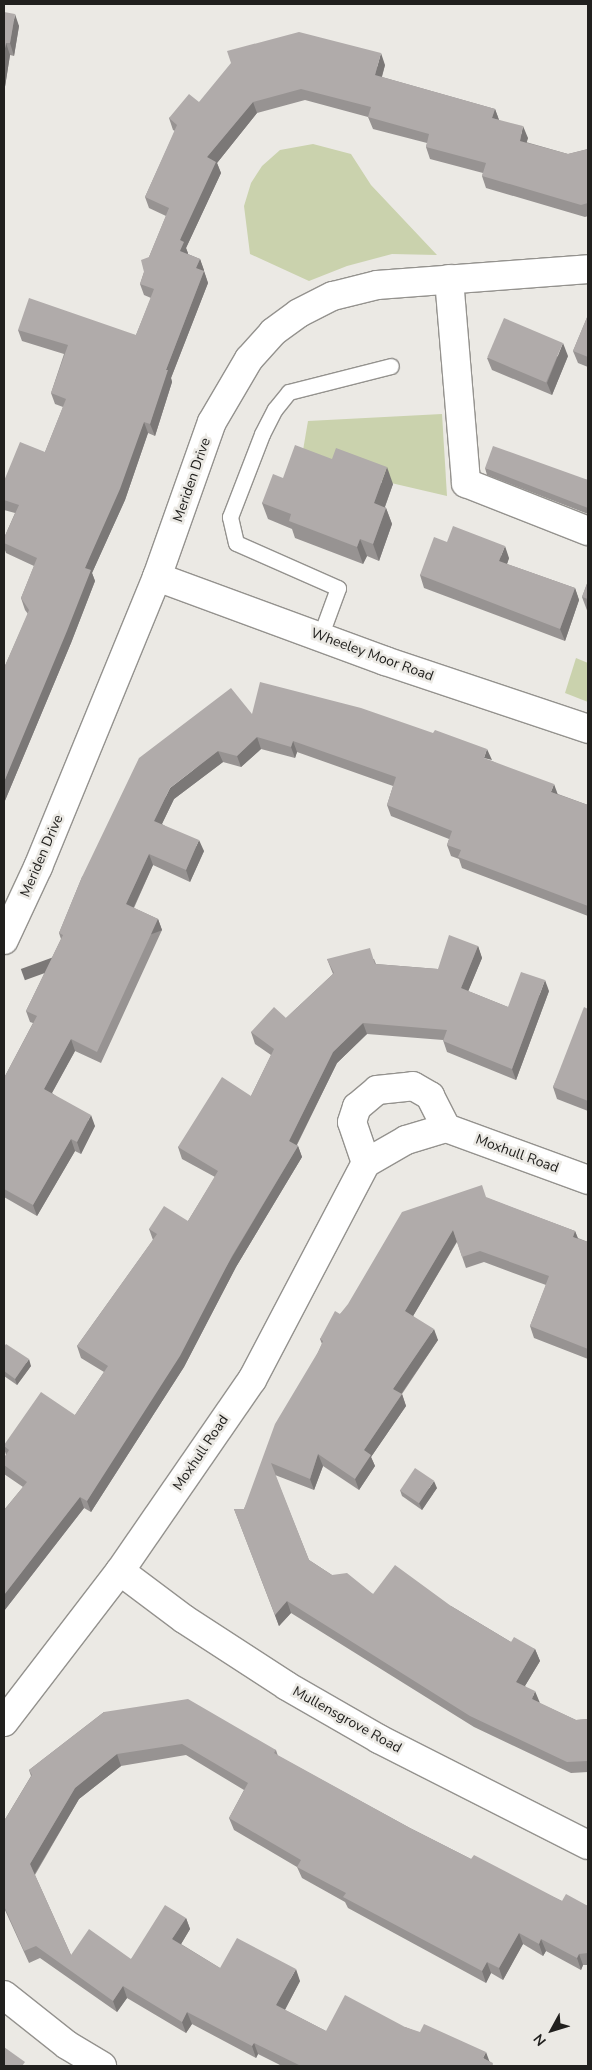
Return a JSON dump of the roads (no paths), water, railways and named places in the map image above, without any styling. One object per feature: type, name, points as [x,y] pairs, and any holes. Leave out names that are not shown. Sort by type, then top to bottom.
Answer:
[{"type":"street","name":"Meriden Drive","points":[[4,940],[38,867],[157,578],[212,422],[249,359],[273,332],[298,313],[333,296],[377,285],[588,269]]},
{"type":"street","points":[[449,279],[466,483],[588,531]]},
{"type":"street","name":"Wheeley Moor Road","points":[[157,578],[320,637],[588,729]]},
{"type":"street","points":[[413,1086],[430,1096],[446,1128],[406,1140],[366,1163],[352,1122],[357,1107],[377,1090],[413,1086]]},
{"type":"street","name":"Moxhull Road","points":[[446,1128],[588,1180]]},
{"type":"street","name":"Moxhull Road","points":[[4,1722],[120,1571],[252,1380],[366,1163]]},
{"type":"street","name":"Mullensgrove Road","points":[[120,1571],[184,1619],[286,1686],[379,1739],[588,1845]]},
{"type":"street","points":[[4,1995],[67,2045],[102,2066]]},
{"type":"lane","points":[[320,637],[338,588],[236,543],[230,517],[262,434],[275,409],[289,392],[391,366]]}]
